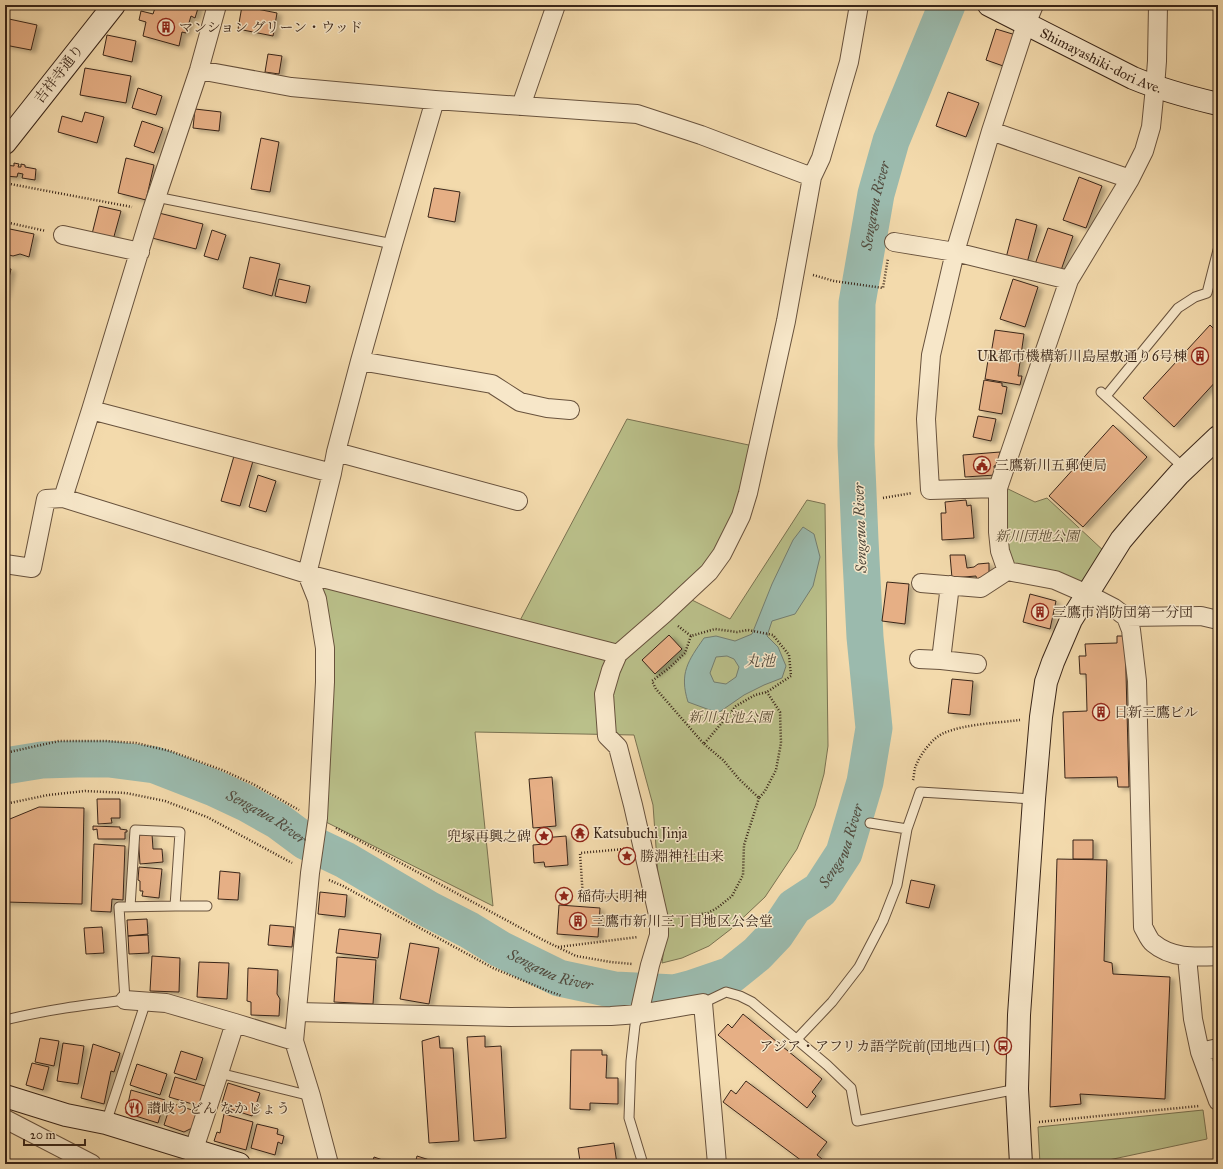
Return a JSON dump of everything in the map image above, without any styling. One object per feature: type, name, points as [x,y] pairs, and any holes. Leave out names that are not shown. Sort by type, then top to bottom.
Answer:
[{"type":"street","name":"吉祥寺通り","points":[[5,143],[114,5]]},
{"type":"street","points":[[63,498],[154,204],[199,70],[217,5]]},
{"type":"street","points":[[521,106],[556,5]]},
{"type":"street","points":[[639,1014],[659,927],[633,805],[618,747],[607,736],[604,694],[611,670],[618,654],[709,572],[722,554],[741,516],[748,493],[786,321],[812,177],[821,158],[849,62],[859,5]]},
{"type":"street","name":"Shimayashiki-dori Ave.","points":[[988,5],[1030,14],[1133,78],[1177,94],[1218,104]]},
{"type":"street","points":[[1007,571],[1000,551],[998,532],[998,488],[1069,280],[1130,179],[1144,151],[1151,127],[1155,87],[1158,5]]},
{"type":"street","points":[[998,488],[930,490],[926,419],[931,356],[955,252],[991,131],[1030,14]]},
{"type":"street","points":[[199,70],[290,87],[435,100],[637,114],[701,135],[812,177]]},
{"type":"street","points":[[329,1164],[311,1096],[294,1041],[310,873],[318,818],[325,682],[325,648],[317,599],[307,574],[336,452],[360,361],[435,100]]},
{"type":"street","points":[[991,131],[1130,179]]},
{"type":"street","points":[[63,234],[140,252]]},
{"type":"street","points":[[892,246],[955,252],[1069,280]]},
{"type":"street","points":[[360,361],[492,384],[520,402],[547,408],[570,410]]},
{"type":"street","points":[[91,410],[332,473]]},
{"type":"street","points":[[1021,1164],[1017,1089],[1019,1015],[1034,799],[1041,717],[1046,682],[1071,620],[1102,573],[1121,540],[1184,468],[1218,437]]},
{"type":"street","points":[[336,452],[518,501]]},
{"type":"street","points":[[5,564],[32,568],[46,499],[63,498],[307,574],[618,654]]},
{"type":"street","points":[[921,583],[981,588],[1007,571],[1055,580],[1114,608],[1126,617],[1131,630],[1137,681],[1143,927],[1153,943],[1169,952],[1187,957],[1218,956]]},
{"type":"street","points":[[941,660],[950,585]]},
{"type":"street","points":[[1126,617],[1201,616],[1218,620]]},
{"type":"street","points":[[919,659],[977,664]]},
{"type":"street","points":[[1187,957],[1193,1019],[1211,1103]]},
{"type":"street","points":[[125,1000],[166,1003],[235,1022],[294,1041]]},
{"type":"street","points":[[297,1012],[562,1017],[612,1016],[639,1014],[703,1003],[717,1164]]},
{"type":"street","points":[[194,1149],[220,1073],[235,1022]]},
{"type":"street","points":[[1200,1052],[1218,1048]]},
{"type":"street","points":[[5,1096],[66,1115],[106,1123],[239,1164]]},
{"type":"street","points":[[5,1119],[92,1164]]},
{"type":"lane","points":[[154,204],[393,244]]},
{"type":"lane","points":[[1184,468],[1103,394],[1178,308],[1195,297],[1207,293],[1218,250]]},
{"type":"lane","points":[[796,1040],[832,1002],[859,967],[882,921],[897,885],[907,829],[920,792],[1034,799]]},
{"type":"lane","points":[[870,823],[907,829]]},
{"type":"lane","points":[[130,907],[135,830],[180,832],[175,906]]},
{"type":"lane","points":[[5,1020],[28,1014],[70,1007],[125,1000],[119,907],[207,906]]},
{"type":"lane","points":[[703,1003],[726,992],[740,996],[752,1002],[796,1040],[827,1064],[851,1088],[857,1121],[1017,1089]]},
{"type":"lane","points":[[106,1123],[146,1001]]},
{"type":"lane","points":[[639,1014],[635,1025],[631,1061],[630,1118],[643,1164]]},
{"type":"lane","points":[[220,1073],[311,1096]]},
{"type":"path","points":[[5,183],[154,204]]},
{"type":"path","points":[[5,222],[63,234]]},
{"type":"path","points":[[834,281],[883,288],[892,246]]},
{"type":"path","points":[[883,498],[930,490]]},
{"type":"path","points":[[664,614],[690,636]]},
{"type":"path","points":[[690,636],[715,629],[737,632],[748,630],[773,634],[789,655],[791,676],[767,692],[755,695],[736,706],[704,744]]},
{"type":"path","points":[[690,636],[684,653],[669,668],[652,680],[656,689],[704,744],[723,760],[739,779],[759,798]]},
{"type":"path","points":[[557,947],[659,927],[708,913],[732,896],[743,875],[744,845],[759,798],[765,791],[776,770],[781,743],[780,712],[767,692]]},
{"type":"path","points":[[920,792],[913,780],[915,768],[922,754],[933,740],[943,733],[960,728],[1041,717]]},
{"type":"path","points":[[5,753],[59,741],[136,743],[170,751],[222,770],[253,784],[292,807],[318,818],[576,956],[611,962],[650,965]]},
{"type":"path","points":[[642,847],[580,853],[583,898],[653,896]]},
{"type":"path","points":[[310,873],[343,886],[492,968],[548,992],[568,998]]},
{"type":"path","points":[[1018,1125],[1211,1103]]},
{"type":"green space","name":"新川丸池公園","points":[[627,419],[758,447],[741,516],[684,596],[730,619],[807,500],[825,504],[828,746],[824,774],[815,806],[797,849],[765,897],[731,929],[709,946],[682,958],[662,963],[665,941],[660,903],[653,805],[634,735],[475,732],[493,906],[318,818],[325,682],[307,574],[516,628]]},
{"type":"green space","name":"新川団地公園","points":[[1006,488],[1035,502],[1047,498],[1106,553],[1084,586],[1008,565],[1003,549]]},
{"type":"green space","points":[[1203,1110],[1207,1139],[1090,1164],[1040,1164],[1038,1127]]},
{"type":"water","name":"丸池","points":[[803,527],[814,534],[820,557],[813,586],[795,614],[772,621],[767,636],[778,647],[786,666],[782,678],[744,695],[718,713],[688,702],[684,683],[687,668],[693,654],[704,638],[716,636],[735,641],[752,634],[772,584],[793,540]],"holes":[[[727,656],[734,659],[739,667],[736,677],[726,684],[714,682],[710,673],[716,657]]]},
{"type":"building","name":"マンション グリーン・ウッド","points":[[150,5],[199,5],[195,18],[191,16],[186,33],[182,32],[179,46],[143,36],[146,22],[139,20],[141,11],[153,14],[155,8],[149,7]]},
{"type":"building","points":[[242,6],[277,13],[273,36],[238,29]]},
{"type":"building","points":[[9,19],[37,25],[31,50],[5,45],[5,35]]},
{"type":"building","points":[[996,29],[1019,36],[1009,68],[986,60]]},
{"type":"building","points":[[107,35],[136,41],[132,62],[103,55]]},
{"type":"building","points":[[268,54],[282,56],[279,74],[265,72]]},
{"type":"building","points":[[85,68],[131,76],[126,103],[80,95]]},
{"type":"building","points":[[138,88],[162,96],[156,115],[132,108]]},
{"type":"building","points":[[948,92],[979,103],[966,137],[936,126]]},
{"type":"building","points":[[195,109],[221,112],[219,131],[193,128]]},
{"type":"building","points":[[85,112],[104,117],[97,143],[58,132],[62,116],[82,122]]},
{"type":"building","points":[[142,121],[163,128],[154,153],[134,146]]},
{"type":"building","points":[[261,138],[279,142],[270,192],[251,189]]},
{"type":"building","points":[[126,158],[154,165],[146,200],[118,193]]},
{"type":"building","points":[[14,163],[19,164],[18,167],[21,167],[21,164],[25,165],[25,167],[36,169],[35,180],[22,178],[23,174],[18,173],[17,177],[5,176],[5,165],[14,166]]},
{"type":"building","points":[[1079,177],[1102,186],[1086,228],[1063,220]]},
{"type":"building","points":[[434,188],[460,192],[455,222],[428,217]]},
{"type":"building","points":[[99,206],[121,211],[113,240],[92,234]]},
{"type":"building","points":[[159,213],[203,224],[196,249],[152,238]]},
{"type":"building","points":[[1016,219],[1037,225],[1027,263],[1006,258]]},
{"type":"building","points":[[5,228],[34,234],[29,257],[20,254],[13,256],[5,254]]},
{"type":"building","points":[[1048,228],[1073,236],[1059,276],[1034,267]]},
{"type":"building","points":[[212,230],[226,235],[218,260],[204,256]]},
{"type":"building","points":[[250,257],[280,264],[272,296],[243,288]]},
{"type":"building","points":[[5,268],[11,269],[5,296]]},
{"type":"building","points":[[279,279],[310,286],[306,303],[275,296]]},
{"type":"building","points":[[1013,279],[1038,287],[1025,327],[1000,319]]},
{"type":"building","name":"UR都市機構新川島屋敷通り6号棟","points":[[1210,325],[1218,333],[1218,379],[1174,427],[1143,398]]},
{"type":"building","points":[[995,330],[1024,334],[1018,376],[1022,376],[1020,385],[985,379]]},
{"type":"building","points":[[984,380],[1002,383],[1002,386],[1007,387],[1002,414],[979,410]]},
{"type":"building","points":[[978,416],[996,419],[991,441],[973,437]]},
{"type":"building","points":[[1113,425],[1147,457],[1083,527],[1049,496]]},
{"type":"building","points":[[1000,452],[997,465],[994,466],[995,475],[965,477],[963,455]]},
{"type":"building","points":[[234,456],[253,461],[240,506],[221,501]]},
{"type":"building","points":[[258,475],[276,481],[266,512],[249,507]]},
{"type":"building","points":[[966,500],[967,506],[971,505],[974,538],[942,540],[941,513],[946,513],[945,502]]},
{"type":"building","points":[[950,555],[965,555],[967,568],[974,567],[978,564],[989,563],[989,574],[977,581],[976,576],[952,578]]},
{"type":"building","points":[[887,582],[909,584],[905,624],[882,621]]},
{"type":"building","name":"三鷹市消防団第一分団","points":[[1030,594],[1056,601],[1050,629],[1023,622]]},
{"type":"building","points":[[669,635],[682,649],[655,674],[642,660]]},
{"type":"building","name":"日新三鷹ビル","points":[[1117,636],[1125,636],[1129,787],[1118,787],[1117,777],[1065,778],[1063,712],[1087,711],[1086,674],[1080,674],[1079,656],[1086,656],[1085,644],[1117,643]]},
{"type":"building","points":[[952,679],[973,681],[970,715],[948,713]]},
{"type":"building","points":[[552,777],[556,826],[533,828],[529,779]]},
{"type":"building","points":[[97,799],[120,799],[120,818],[111,818],[112,823],[98,824]]},
{"type":"building","points":[[39,807],[84,808],[82,904],[5,902],[5,821]]},
{"type":"building","points":[[93,826],[120,827],[120,829],[127,830],[127,832],[125,832],[125,839],[98,839],[97,829],[93,830]]},
{"type":"building","points":[[152,834],[153,849],[162,849],[163,862],[140,864],[138,835]]},
{"type":"building","points":[[566,836],[568,865],[545,867],[544,862],[534,863],[533,845],[544,844],[543,838]]},
{"type":"building","points":[[1073,840],[1093,840],[1093,859],[1073,859]]},
{"type":"building","points":[[94,844],[125,846],[123,900],[112,899],[111,912],[91,911]]},
{"type":"building","points":[[1057,859],[1107,860],[1104,961],[1112,963],[1113,974],[1170,977],[1165,1099],[1080,1094],[1081,1104],[1050,1107]]},
{"type":"building","points":[[139,867],[162,869],[159,898],[142,896],[143,891],[140,891],[140,881],[138,880]]},
{"type":"building","points":[[220,871],[240,873],[238,900],[218,899]]},
{"type":"building","points":[[911,880],[935,885],[929,908],[906,903]]},
{"type":"building","points":[[320,892],[347,895],[345,917],[318,914]]},
{"type":"building","name":"三鷹市新川三丁目地区公会堂","points":[[559,905],[600,908],[598,937],[557,934]]},
{"type":"building","points":[[147,919],[148,934],[128,936],[127,920]]},
{"type":"building","points":[[270,925],[294,927],[292,947],[268,945]]},
{"type":"building","points":[[102,927],[104,953],[86,954],[84,928]]},
{"type":"building","points":[[339,929],[381,934],[378,958],[336,953]]},
{"type":"building","points":[[148,935],[149,953],[129,954],[128,936]]},
{"type":"building","points":[[410,943],[439,948],[429,1004],[400,999]]},
{"type":"building","points":[[152,956],[180,958],[179,992],[150,991]]},
{"type":"building","points":[[337,957],[376,960],[373,1004],[334,1002]]},
{"type":"building","points":[[199,962],[229,963],[227,999],[197,997]]},
{"type":"building","points":[[248,968],[278,970],[277,994],[280,999],[279,1016],[251,1015],[251,1002],[247,1001]]},
{"type":"building","points":[[743,1014],[822,1079],[812,1092],[816,1096],[807,1108],[718,1035],[728,1024],[732,1028]]},
{"type":"building","points":[[439,1036],[440,1048],[453,1048],[459,1141],[429,1143],[422,1041]]},
{"type":"building","points":[[485,1036],[485,1047],[501,1046],[506,1138],[474,1141],[467,1037]]},
{"type":"building","points":[[40,1038],[59,1041],[54,1066],[35,1062]]},
{"type":"building","points":[[63,1043],[84,1046],[78,1084],[57,1081]]},
{"type":"building","points":[[93,1044],[120,1053],[114,1072],[111,1071],[104,1104],[81,1098]]},
{"type":"building","points":[[571,1050],[602,1050],[602,1055],[607,1055],[606,1078],[618,1078],[618,1104],[590,1103],[590,1110],[570,1109]]},
{"type":"building","points":[[181,1051],[203,1058],[196,1080],[174,1073]]},
{"type":"building","points":[[32,1063],[49,1067],[43,1090],[26,1085]]},
{"type":"building","points":[[137,1064],[167,1074],[160,1095],[130,1085]]},
{"type":"building","points":[[175,1077],[205,1086],[199,1106],[169,1097]]},
{"type":"building","points":[[746,1081],[827,1142],[817,1155],[822,1159],[818,1164],[806,1164],[723,1102],[731,1090],[736,1094]]},
{"type":"building","points":[[228,1083],[260,1093],[252,1116],[221,1106]]},
{"type":"building","points":[[131,1090],[165,1100],[158,1123],[126,1113]]},
{"type":"building","points":[[171,1103],[198,1112],[192,1128],[184,1132],[164,1125]]},
{"type":"building","points":[[224,1114],[253,1122],[246,1150],[214,1141],[217,1132],[220,1133]]},
{"type":"building","points":[[257,1124],[278,1129],[277,1134],[284,1136],[282,1144],[278,1142],[275,1155],[251,1148]]},
{"type":"building","points":[[614,1143],[617,1164],[578,1164],[580,1161],[578,1148]]},
{"type":"building","points":[[417,1156],[442,1164],[415,1164]]},
{"type":"building","points":[[374,1157],[394,1164],[372,1164]]},
{"type":"waterway","name":"Sengawa River","points":[[5,766],[42,760],[77,759],[109,759],[155,765],[214,788],[246,803],[278,821],[305,841],[345,860],[500,949],[559,978],[615,990],[675,993],[731,975],[757,954],[776,934],[794,907],[820,890],[844,853],[865,782],[874,728],[865,637],[856,445],[857,303],[876,194],[891,141],[947,5]]},
{"type":"place","name":"マンション グリーン・ウッド","points":[[166,27]]},
{"type":"place","name":"UR都市機構新川島屋敷通り6号棟","points":[[1200,356]]},
{"type":"place","name":"三鷹新川五郵便局","points":[[982,465]]},
{"type":"place","name":"三鷹市消防団第一分団","points":[[1040,612]]},
{"type":"place","name":"日新三鷹ビル","points":[[1101,712]]},
{"type":"place","name":"Katsubuchi Jinja","points":[[580,833]]},
{"type":"place","name":"兜塚再興之碑","points":[[544,836]]},
{"type":"place","name":"勝淵神社由来","points":[[627,856]]},
{"type":"place","name":"稲荷大明神","points":[[564,896]]},
{"type":"place","name":"三鷹市新川三丁目地区公会堂","points":[[578,921]]},
{"type":"place","name":"アジア・アフリカ語学院前(団地西口)","points":[[1003,1046]]},
{"type":"place","name":"讃岐うどん なかじょう","points":[[134,1108]]}]
